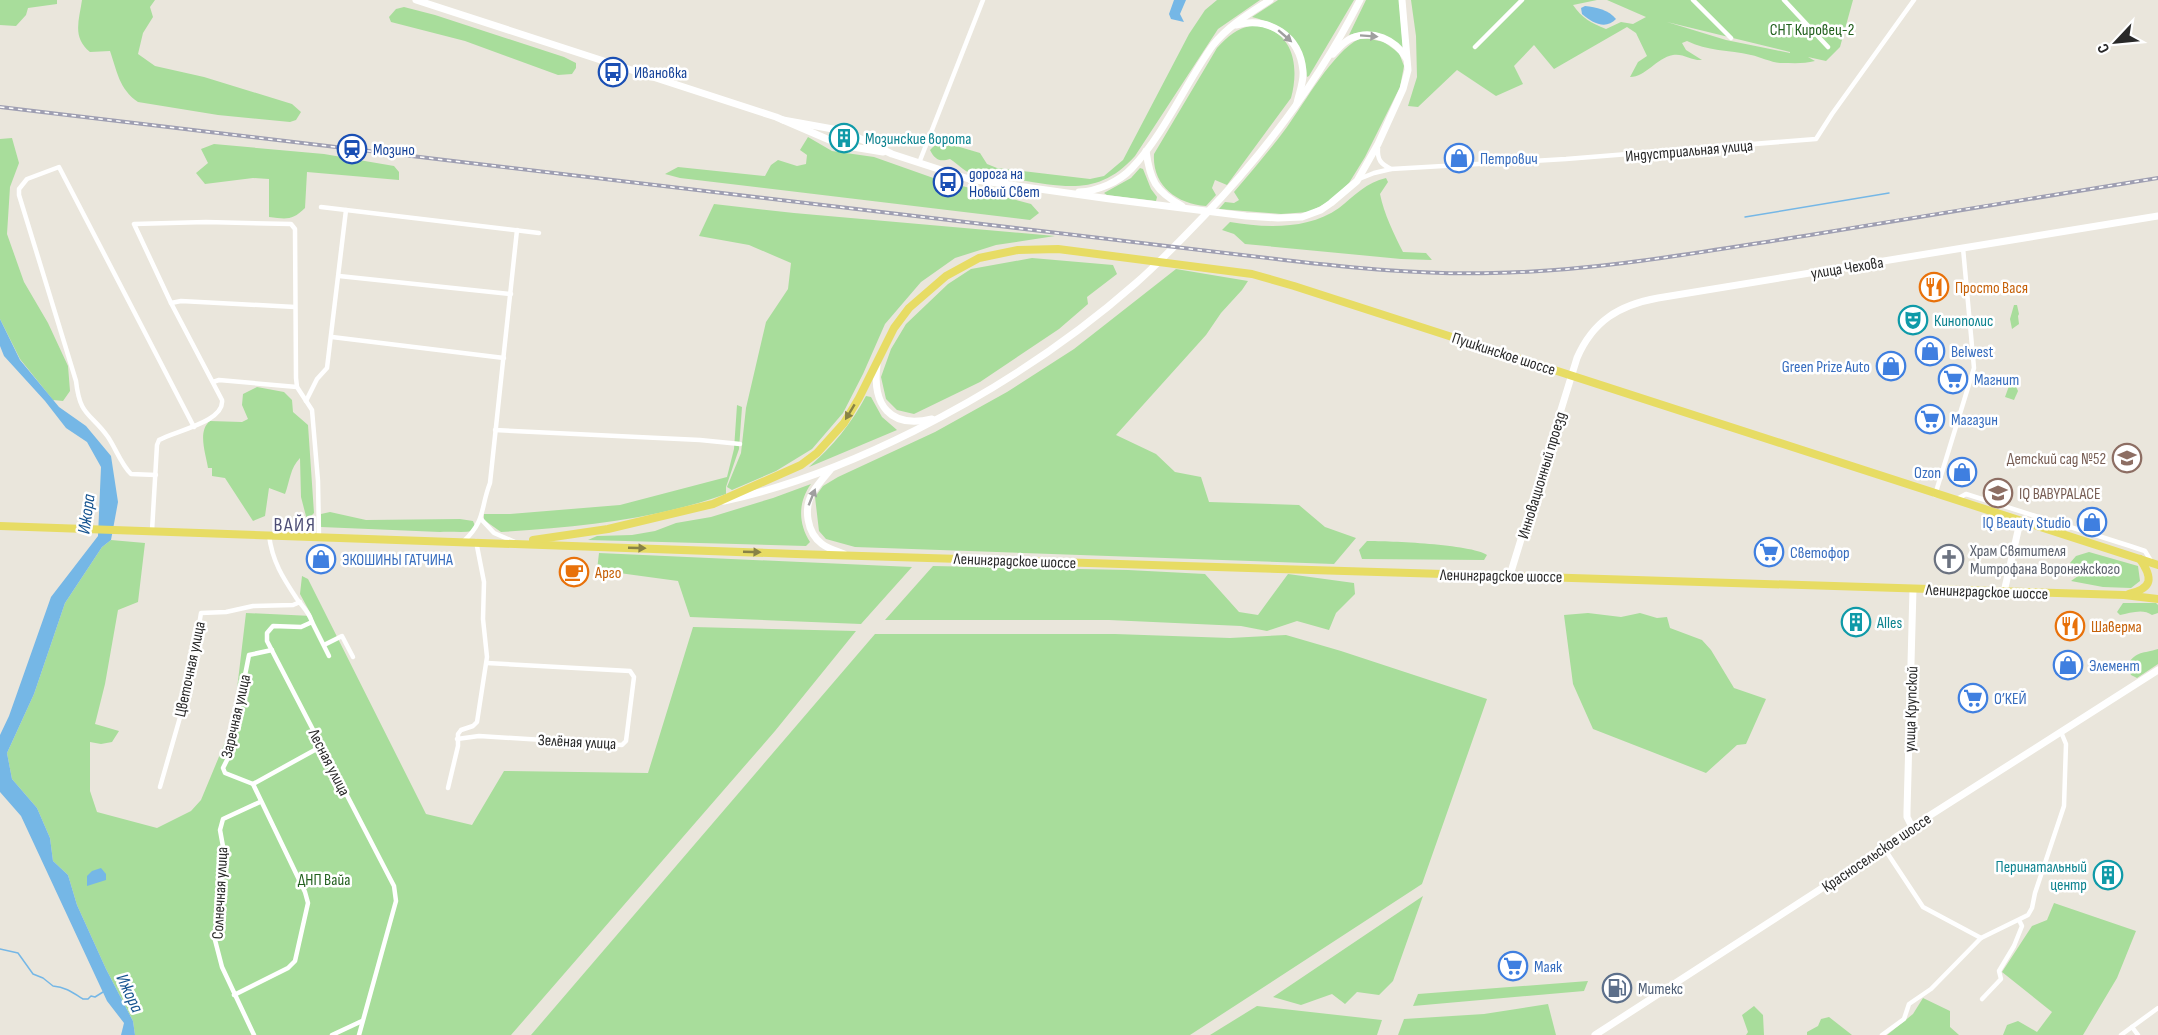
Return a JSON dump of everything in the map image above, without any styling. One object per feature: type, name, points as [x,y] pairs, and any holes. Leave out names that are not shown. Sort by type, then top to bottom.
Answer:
[{"type":"main road","name":"Пушкинское шоссе","points":[[517,543],[608,529],[712,504],[783,474],[817,453],[844,423],[894,328],[909,308],[926,292],[959,268],[979,258],[1018,250],[1058,249],[1252,274],[2156,565]]},
{"type":"main road","points":[[0,526],[517,543]]},
{"type":"main road","name":"Ленинградское шоссе","points":[[517,543],[1510,574],[2124,595],[2158,599]]},
{"type":"main road","points":[[2124,595],[2144,589],[2148,584],[2150,578],[2147,569],[2140,560]]},
{"type":"street","points":[[416,0],[783,120],[831,141],[888,153],[969,179],[1185,208],[1267,217],[1302,217],[1331,203],[1357,181],[1374,173],[1391,169]]},
{"type":"street","points":[[918,163],[983,0]]},
{"type":"street","points":[[1065,192],[1086,191],[1105,186],[1119,179],[1131,169],[1146,151],[1214,44],[1231,27],[1270,0]]},
{"type":"street","points":[[712,504],[765,491],[832,469],[943,416],[1023,369],[1067,339],[1138,282],[1229,189],[1297,105],[1328,60],[1360,0]]},
{"type":"street","points":[[1357,181],[1378,144],[1408,75],[1402,0]]},
{"type":"street","points":[[1475,47],[1522,0]]},
{"type":"street","points":[[1694,0],[1731,38]]},
{"type":"street","points":[[1784,0],[1828,46]]},
{"type":"street","name":"Индустриальная улица","points":[[1391,169],[1577,159],[1816,139],[1914,0]]},
{"type":"street","points":[[1231,27],[1253,22],[1263,23],[1273,26],[1291,40],[1301,61],[1303,73],[1297,105]]},
{"type":"street","points":[[1328,60],[1347,40],[1369,35],[1385,39],[1399,48],[1408,64]]},
{"type":"street","points":[[783,120],[834,129],[858,137],[888,153]]},
{"type":"street","points":[[831,141],[829,133],[834,129]]},
{"type":"street","points":[[853,147],[858,143],[858,137]]},
{"type":"street","points":[[1378,144],[1377,156],[1391,169]]},
{"type":"street","points":[[1146,151],[1153,183],[1171,200],[1185,208]]},
{"type":"street","points":[[156,475],[130,474],[107,435],[92,421],[79,402],[73,372],[19,195],[19,189],[27,179],[59,167],[194,427]]},
{"type":"street","points":[[321,207],[539,233]]},
{"type":"street","points":[[306,401],[317,379],[327,368],[346,210]]},
{"type":"street","name":"улица Чехова","points":[[1571,375],[1582,346],[1593,330],[1604,320],[1631,304],[1702,290],[2158,216]]},
{"type":"street","points":[[152,531],[159,440],[194,427],[220,411],[223,406],[134,224],[206,222],[291,225],[295,229],[297,387],[312,410],[319,537]]},
{"type":"street","points":[[464,541],[481,519],[490,483],[517,230]]},
{"type":"street","points":[[1935,495],[1974,368],[1963,248]]},
{"type":"street","points":[[339,276],[511,294]]},
{"type":"street","points":[[171,303],[181,301],[295,307]]},
{"type":"street","points":[[332,337],[504,358]]},
{"type":"street","points":[[878,361],[875,386],[879,400],[886,410],[912,422],[943,416]]},
{"type":"street","name":"Инновационный проезд","points":[[1510,574],[1571,375]]},
{"type":"street","points":[[213,382],[219,380],[297,387]]},
{"type":"street","points":[[495,430],[740,444]]},
{"type":"street","points":[[832,469],[812,493],[807,516],[816,539],[825,546],[844,554]]},
{"type":"street","points":[[1954,501],[1966,494],[2145,551],[2156,565]]},
{"type":"street","points":[[481,519],[494,533],[517,543]]},
{"type":"street","points":[[2004,592],[2020,522]]},
{"type":"street","points":[[269,535],[275,564],[309,613],[329,656]]},
{"type":"street","points":[[448,788],[458,746],[457,739],[461,730],[477,722],[487,663],[483,619],[484,582],[476,541]]},
{"type":"street","name":"улица Крупской","points":[[1912,827],[1907,811],[1913,589]]},
{"type":"street","name":"Цветочная улица","points":[[160,787],[189,686],[201,613],[226,612],[253,606],[293,605],[300,602]]},
{"type":"street","points":[[272,650],[267,641],[267,633],[273,626],[302,627],[312,622]]},
{"type":"street","points":[[324,645],[342,636],[353,657]]},
{"type":"street","name":"Заречная улица","points":[[253,784],[225,773],[223,768],[229,756],[249,655],[272,650]]},
{"type":"street","name":"Лесная улица","points":[[272,650],[394,886],[396,901],[359,1035]]},
{"type":"street","name":"Зелёная улица","points":[[457,739],[479,736],[622,745],[626,741],[634,677],[630,671],[487,663]]},
{"type":"street","name":"Красносельское шоссе","points":[[1595,1035],[1884,848],[1912,827],[2158,670]]},
{"type":"street","points":[[1882,1035],[1904,1019],[1909,1004],[1931,988],[1981,938],[2028,915],[2064,806],[2066,744],[2061,732]]},
{"type":"street","points":[[234,995],[288,968],[295,961],[308,903],[305,892],[253,784],[322,746]]},
{"type":"street","name":"Солнечная улица","points":[[254,1035],[222,967],[215,940],[224,852],[220,830],[224,819],[260,802]]},
{"type":"street","points":[[1884,848],[1923,907],[1981,938]]},
{"type":"street","points":[[1982,999],[2001,979],[1999,971],[2014,946],[2022,926],[2019,921]]},
{"type":"street","points":[[2121,1035],[2158,1008]]},
{"type":"street","points":[[332,1035],[362,1021]]},
{"type":"street","points":[[2132,1027],[2138,1035]]},
{"type":"green space","points":[[0,0],[57,0],[57,4],[28,8],[26,15],[16,26],[0,25]]},
{"type":"green space","points":[[82,0],[155,0],[150,7],[153,17],[143,33],[138,54],[155,66],[204,77],[292,104],[301,112],[296,120],[290,122],[218,115],[138,102],[123,85],[110,51],[90,52],[84,46],[78,28]]},
{"type":"green space","points":[[1217,0],[1260,0],[1218,29],[1135,156],[1122,169],[1108,178],[1081,186],[1067,186],[982,177],[969,173],[950,159],[938,159],[930,150],[936,144],[936,140],[980,153],[987,164],[997,168],[1090,179],[1104,176],[1123,160],[1189,34],[1205,10]]},
{"type":"green space","points":[[1278,0],[1354,0],[1307,77],[1301,53],[1291,36],[1275,25],[1252,17]]},
{"type":"green space","points":[[1366,0],[1399,0],[1403,48],[1378,33],[1364,32],[1349,35]]},
{"type":"green space","name":"СНТ Кировец-2","points":[[1411,0],[1597,0],[1573,5],[1587,20],[1606,29],[1621,22],[1633,24],[1646,17],[1607,0],[1853,0],[1840,47],[1826,61],[1808,57],[1815,61],[1778,63],[1751,55],[1702,47],[1687,41],[1682,43],[1686,50],[1702,60],[1673,55],[1661,60],[1641,74],[1630,77],[1638,62],[1647,56],[1636,33],[1627,27],[1554,69],[1534,45],[1514,66],[1523,84],[1496,96],[1457,70],[1418,107],[1408,106],[1417,77],[1416,36]],"holes":[[[1667,22],[1790,52],[1726,40]]]},
{"type":"green space","points":[[404,7],[564,57],[576,63],[576,68],[572,74],[558,75],[465,41],[391,22],[389,17],[396,9]]},
{"type":"green space","points":[[1253,25],[1277,33],[1285,41],[1293,61],[1294,86],[1291,98],[1227,185],[1215,180],[1212,188],[1216,195],[1206,206],[1185,201],[1176,197],[1162,184],[1154,165],[1154,154],[1217,48],[1233,34]]},
{"type":"green space","points":[[1359,39],[1384,42],[1399,53],[1404,66],[1400,87],[1365,157],[1349,183],[1332,200],[1309,212],[1281,214],[1219,209],[1225,202],[1234,203],[1239,200],[1234,192],[1281,136],[1320,78],[1349,45]]},
{"type":"green space","points":[[808,137],[832,151],[874,157],[939,180],[1031,204],[1039,213],[1030,220],[680,178],[665,174],[678,167],[765,176],[771,165],[778,160],[797,166],[806,164],[807,155],[800,150]]},
{"type":"green space","points":[[12,138],[19,163],[10,187],[7,234],[24,282],[48,323],[68,366],[70,391],[63,401],[53,400],[20,359],[0,319],[0,139]]},
{"type":"green space","points":[[214,144],[324,154],[394,166],[399,172],[399,180],[307,172],[305,208],[288,218],[269,217],[269,179],[253,178],[205,184],[196,173],[208,163],[201,149]]},
{"type":"green space","points":[[1140,168],[1143,169],[1157,197],[1156,201],[1104,193],[1131,178]]},
{"type":"green space","points":[[1386,178],[1388,182],[1380,194],[1403,252],[1426,253],[1432,260],[1245,244],[1234,234],[1222,230],[1230,222],[1286,226],[1314,220],[1339,208],[1367,186]]},
{"type":"green space","points":[[714,204],[1055,236],[996,245],[955,258],[921,282],[885,324],[843,413],[812,449],[776,471],[732,490],[727,487],[741,453],[746,408],[766,322],[788,289],[791,263],[749,245],[699,236]]},
{"type":"green space","points":[[1032,258],[1113,265],[1117,274],[1087,297],[1088,304],[1059,329],[980,382],[914,414],[897,410],[886,399],[881,377],[891,349],[906,324],[948,284],[971,269]]},
{"type":"green space","points":[[1176,269],[1248,281],[1206,335],[1116,435],[1156,454],[1175,472],[1201,477],[1209,502],[1299,505],[1325,527],[1356,538],[1334,564],[855,547],[826,539],[819,531],[815,497],[823,486],[935,432],[1007,392],[1074,349]]},
{"type":"green space","points":[[2014,305],[2017,305],[2019,324],[2012,329],[2010,319]]},
{"type":"green space","points":[[2012,378],[2018,391],[2014,400],[2005,397]]},
{"type":"green space","points":[[257,387],[284,392],[292,400],[293,412],[308,425],[314,513],[307,520],[301,497],[300,458],[292,470],[285,494],[269,488],[265,516],[253,521],[225,478],[212,476],[212,468],[208,468],[203,443],[206,425],[210,421],[242,422],[248,419],[242,405],[243,394]]},
{"type":"green space","points":[[866,396],[871,397],[882,417],[897,430],[809,467],[841,434]]},
{"type":"green space","points":[[737,405],[742,407],[739,449],[726,487],[726,494],[671,510],[586,525],[501,532],[484,520],[484,514],[620,505],[727,477],[734,449]]},
{"type":"green space","points":[[811,484],[804,498],[801,513],[803,527],[810,542],[806,546],[588,540],[597,536],[632,535],[655,531],[676,523],[711,517]]},
{"type":"green space","points":[[330,512],[366,520],[460,519],[473,521],[475,526],[473,531],[461,532],[321,527],[321,514]]},
{"type":"green space","name":"ДНП Вайа","points":[[111,540],[145,543],[138,602],[118,610],[105,684],[95,724],[119,731],[112,742],[101,744],[90,742],[90,791],[97,812],[157,828],[191,811],[201,800],[233,723],[246,613],[312,616],[300,594],[302,576],[308,579],[426,814],[472,825],[504,771],[648,773],[693,627],[856,631],[775,731],[511,1035],[135,1035],[133,1021],[77,905],[68,875],[53,861],[50,838],[37,808],[12,779],[7,753],[34,694],[65,603],[102,547]]},
{"type":"green space","points":[[1367,541],[1448,546],[1478,551],[1487,555],[1484,560],[1362,559],[1359,550]]},
{"type":"green space","points":[[2089,552],[2138,566],[2140,581],[2131,588],[2103,587],[2071,581],[2078,576],[2078,567],[2070,563],[2076,556]]},
{"type":"green space","points":[[599,553],[912,567],[861,624],[690,617],[678,581],[597,570]]},
{"type":"green space","points":[[933,566],[1205,574],[1239,612],[1258,615],[1288,574],[1354,583],[1355,594],[1336,613],[1329,630],[1297,621],[1267,631],[1241,626],[1109,620],[885,620]]},
{"type":"green space","points":[[2123,603],[2156,603],[2158,613],[2152,615],[2141,611],[2120,615],[2117,612]]},
{"type":"green space","points":[[1588,613],[1621,617],[1640,613],[1657,618],[1667,617],[1670,628],[1702,640],[1711,650],[1734,688],[1766,699],[1746,744],[1737,745],[1706,773],[1593,729],[1573,684],[1564,615]]},
{"type":"green space","points":[[875,634],[1115,634],[1230,638],[1286,635],[1487,699],[1422,884],[1190,1035],[531,1035]]},
{"type":"green space","points":[[2158,649],[2158,664],[2137,678],[2131,675],[2127,665],[2134,657]]},
{"type":"green space","points":[[1423,896],[1393,981],[1379,995],[1357,992],[1345,1004],[1332,994],[1301,1005],[1273,997]]},
{"type":"green space","points":[[2054,903],[2136,931],[2117,978],[2083,1035],[2003,1035],[2007,1025],[2018,1021],[2037,1032],[2052,1012],[2002,972],[2032,926],[2047,920]]},
{"type":"green space","points":[[1588,981],[1584,991],[1413,1006],[1418,994]]},
{"type":"green space","points":[[1923,998],[1950,1011],[1950,1027],[1959,1035],[1887,1035],[1913,1014]]},
{"type":"green space","points":[[1548,1004],[1556,1035],[1398,1035],[1404,1019],[1484,1014]]},
{"type":"green space","points":[[1257,1006],[1382,1020],[1377,1035],[1210,1035]]},
{"type":"green space","points":[[1754,1006],[1763,1015],[1764,1035],[1746,1035],[1748,1032],[1742,1015]]},
{"type":"green space","points":[[1829,1017],[1852,1035],[1807,1035],[1807,1032],[1818,1026],[1821,1019]]},
{"type":"water","points":[[1174,0],[1186,0],[1180,14],[1184,22],[1171,19],[1169,14]]},
{"type":"water","points":[[1585,6],[1610,13],[1616,19],[1608,24],[1599,24],[1582,14],[1581,8]]},
{"type":"water","name":"Ижора","points":[[0,319],[20,360],[59,407],[86,426],[111,456],[118,502],[111,540],[102,547],[65,603],[34,694],[7,753],[12,779],[37,808],[50,838],[53,861],[68,875],[77,905],[133,1021],[135,1035],[121,1035],[124,1023],[107,1001],[21,816],[0,792],[0,735],[9,716],[51,597],[98,536],[101,467],[87,442],[66,428],[4,356],[0,346]]},
{"type":"water","points":[[101,868],[106,874],[106,880],[87,886],[87,876],[92,871]]},
{"type":"waterway","points":[[1745,217],[1889,193]]},
{"type":"waterway","points":[[0,949],[18,953],[33,974],[83,999],[95,997],[103,992]]},
{"type":"railway","points":[[0,107],[1284,260],[1441,273],[1571,269],[1649,260],[2158,178]]},
{"type":"place","name":"Ивановка","points":[[613,72]]},
{"type":"place","name":"Мозинские ворота","points":[[844,138]]},
{"type":"place","name":"Мозино","points":[[352,149]]},
{"type":"place","name":"Петрович","points":[[1459,158]]},
{"type":"place","name":"дорога на Новый Свет","points":[[948,182]]},
{"type":"place","name":"Просто Вася","points":[[1934,287]]},
{"type":"place","name":"Кинополис","points":[[1913,320]]},
{"type":"place","name":"Belwest","points":[[1930,351]]},
{"type":"place","name":"Green Prize Auto","points":[[1891,366]]},
{"type":"place","name":"Магнит","points":[[1953,379]]},
{"type":"place","name":"Магазин","points":[[1930,419]]},
{"type":"place","name":"Детский сад №52","points":[[2127,458]]},
{"type":"place","name":"Ozon","points":[[1962,472]]},
{"type":"place","name":"IQ BABYPALACE","points":[[1998,493]]},
{"type":"place","name":"IQ Beauty Studio","points":[[2092,522]]},
{"type":"place","name":"Светофор","points":[[1769,552]]},
{"type":"place","name":"ЭКОШИНЫ ГАТЧИНА","points":[[321,559]]},
{"type":"place","name":"Храм Святителя Митрофана Воронежского","points":[[1949,559]]},
{"type":"place","name":"Арго","points":[[574,572]]},
{"type":"place","name":"Alles","points":[[1856,622]]},
{"type":"place","name":"Шаверма","points":[[2070,626]]},
{"type":"place","name":"Элемент","points":[[2068,665]]},
{"type":"place","name":"О’КЕЙ","points":[[1973,698]]},
{"type":"place","name":"Перинатальный центр","points":[[2108,875]]},
{"type":"place","name":"Маяк","points":[[1513,966]]},
{"type":"place","name":"Митекс","points":[[1617,988]]},
{"type":"district","name":"ВАЙЯ","points":[[295,524]]}]
